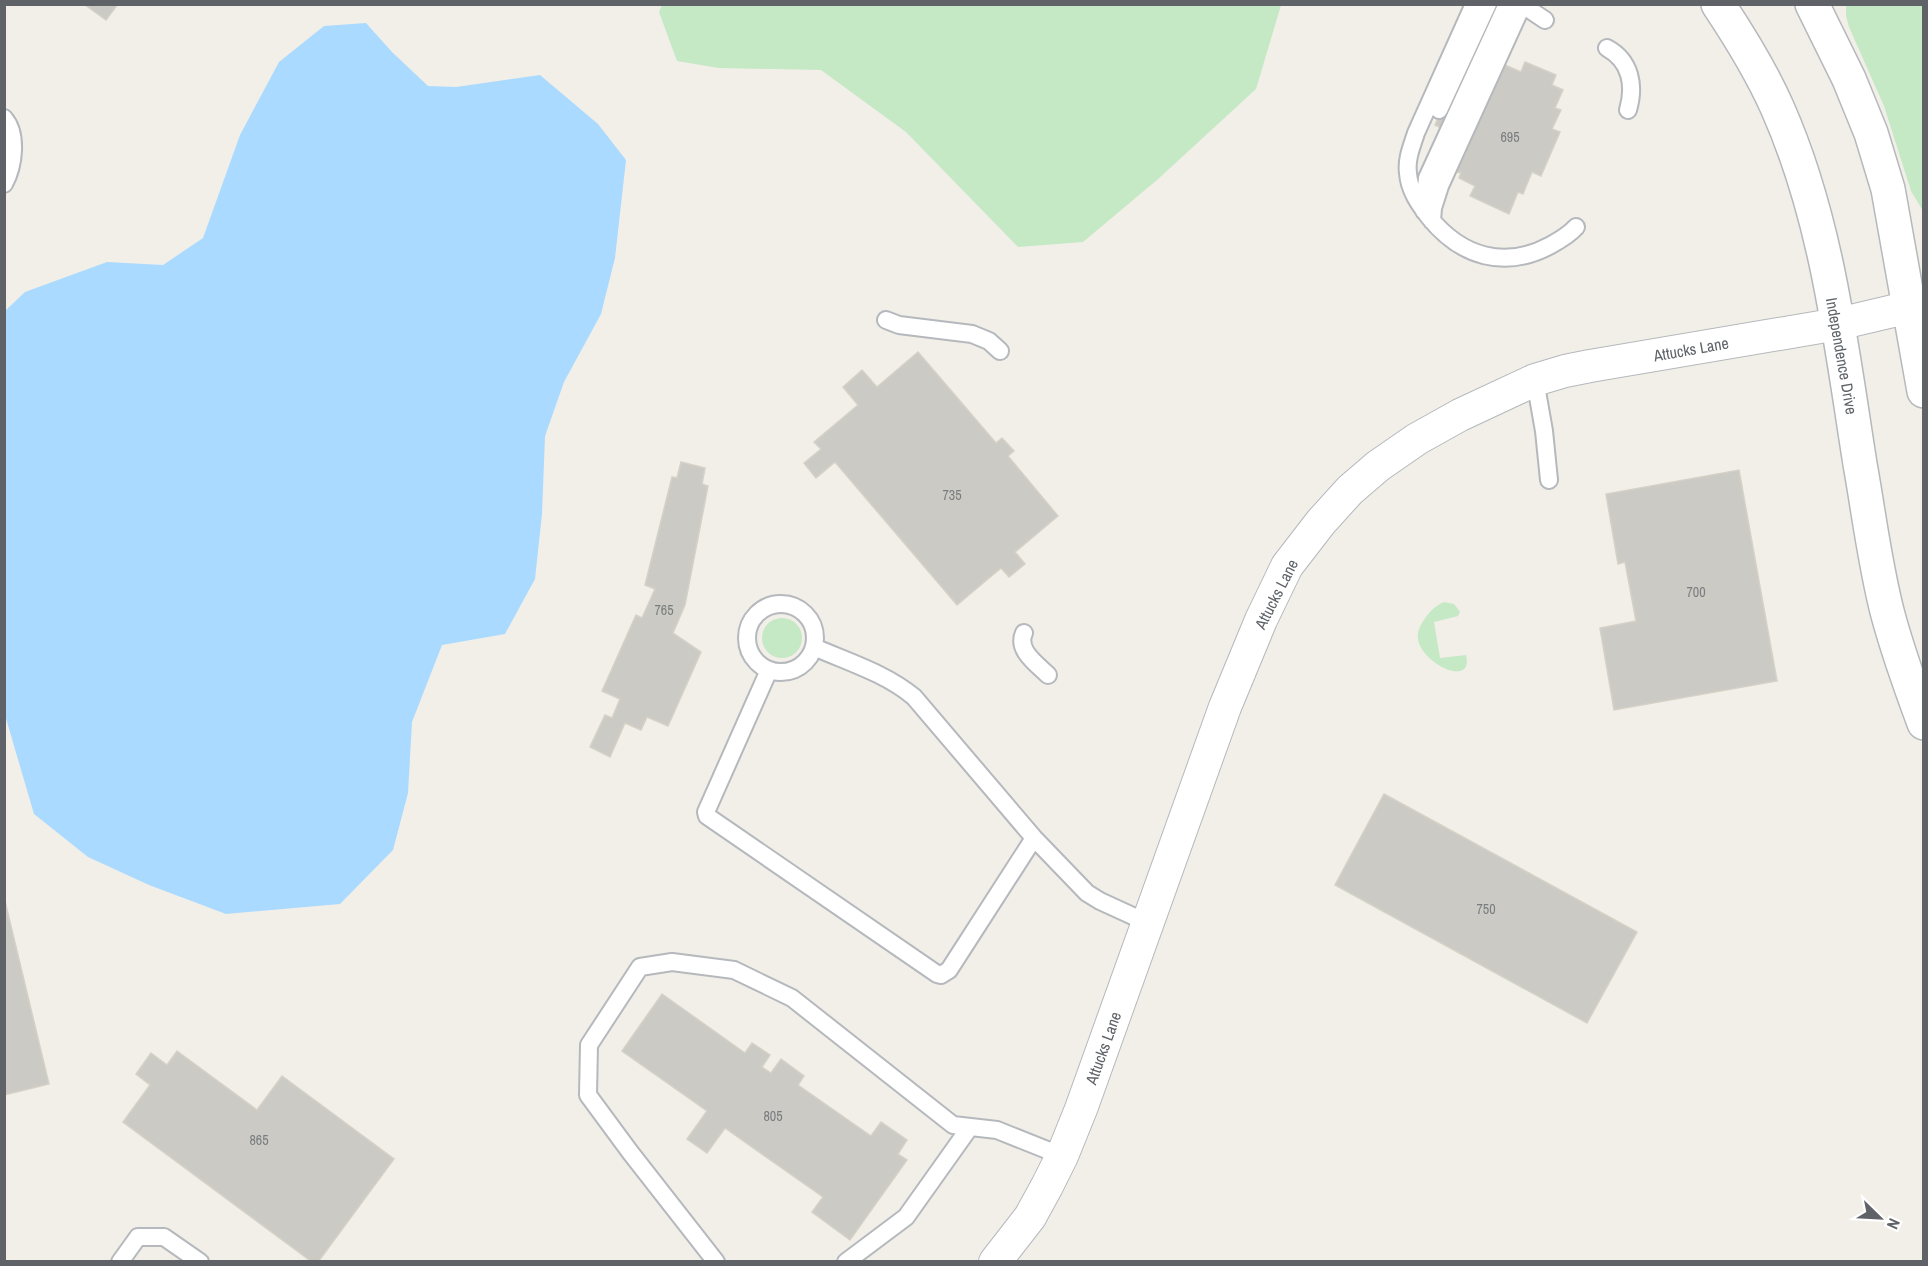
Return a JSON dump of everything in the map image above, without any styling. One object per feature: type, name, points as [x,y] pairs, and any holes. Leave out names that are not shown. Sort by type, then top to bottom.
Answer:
[{"type":"street","name":"Independence Drive","points":[[1718,4],[1755,64],[1776,106],[1794,150],[1810,201],[1838,324],[1874,545],[1888,615],[1923,723]]},
{"type":"street","points":[[1812,4],[1849,79],[1888,189],[1919,304],[1923,391]]},
{"type":"street","name":"Attucks Lane","points":[[995,1262],[1030,1216],[1062,1156],[1225,707],[1269,602],[1287,566],[1321,522],[1350,490],[1377,466],[1417,439],[1460,415],[1535,380],[1590,366],[1838,324],[1919,304]]},
{"type":"lane","points":[[1474,4],[1416,133],[1407,171],[1409,182],[1424,210],[1458,244],[1480,255],[1511,258],[1540,251],[1566,236],[1576,226]]},
{"type":"lane","points":[[1424,210],[1414,178],[1423,145],[1488,4]]},
{"type":"lane","points":[[1424,210],[1433,208],[1440,186],[1517,5],[1545,20]]},
{"type":"lane","points":[[1606,48],[1622,58],[1629,73],[1632,91],[1628,111]]},
{"type":"lane","points":[[4,118],[10,124],[12,138],[12,159],[4,184]]},
{"type":"lane","points":[[886,320],[899,325],[982,337],[1000,351]]},
{"type":"lane","points":[[1535,380],[1550,480]]},
{"type":"lane","points":[[775,605],[786,605],[797,608],[807,615],[813,624],[814,647],[810,657],[793,670],[783,672],[769,670],[754,659],[747,637],[756,616],[764,609],[775,605]]},
{"type":"lane","points":[[1024,633],[1021,640],[1023,648],[1048,675]]},
{"type":"lane","points":[[814,647],[901,686],[914,697],[1034,838],[1088,893],[1148,923]]},
{"type":"lane","points":[[769,670],[706,812],[707,816],[937,974],[945,974],[949,970],[1034,838]]},
{"type":"lane","points":[[716,1262],[588,1095],[589,1045],[640,967],[672,962],[734,970],[792,998],[953,1125],[997,1130],[1062,1156]]},
{"type":"lane","points":[[846,1262],[906,1217],[970,1127]]},
{"type":"lane","points":[[120,1262],[138,1237],[164,1237],[200,1262]]},
{"type":"green space","points":[[662,4],[1281,5],[1256,89],[1157,180],[1083,242],[1018,247],[906,132],[821,70],[719,68],[677,61],[659,12]]},
{"type":"green space","points":[[1846,5],[1923,5],[1923,211],[1911,191],[1884,106],[1849,27]]},
{"type":"green space","points":[[1444,602],[1454,604],[1460,612],[1458,616],[1434,622],[1440,658],[1466,655],[1466,665],[1462,671],[1444,668],[1433,661],[1419,643],[1418,633],[1422,623],[1428,614]]},
{"type":"green space","points":[[782,618],[790,619],[796,624],[801,630],[801,646],[796,652],[790,657],[782,658],[774,657],[768,652],[763,646],[762,638],[763,630],[768,624],[774,619]]},
{"type":"water","points":[[366,23],[392,52],[428,86],[456,87],[540,75],[598,124],[626,160],[615,258],[601,314],[564,382],[545,436],[542,514],[535,579],[505,634],[442,645],[412,722],[408,793],[393,850],[340,904],[226,914],[149,885],[88,857],[34,814],[5,715],[5,311],[25,292],[107,262],[163,265],[203,238],[240,135],[279,62],[324,26]]},
{"type":"building","points":[[84,4],[118,4],[106,20]]},
{"type":"building","points":[[1525,62],[1556,75],[1552,85],[1563,90],[1555,108],[1561,110],[1552,129],[1560,132],[1541,176],[1532,172],[1523,194],[1518,192],[1509,214],[1470,196],[1475,186],[1459,178],[1461,173],[1457,172],[1471,141],[1435,125],[1449,93],[1485,110],[1505,65],[1521,72]]},
{"type":"building","points":[[918,352],[996,443],[1002,438],[1014,451],[1008,456],[1058,516],[1015,552],[1025,564],[1009,577],[1001,568],[957,605],[835,462],[816,478],[804,463],[821,449],[814,442],[858,405],[843,387],[862,370],[877,387]]},
{"type":"building","points":[[681,462],[705,468],[702,484],[708,486],[685,605],[673,633],[701,652],[668,726],[647,717],[641,730],[625,723],[610,757],[590,747],[605,715],[612,718],[620,699],[602,691],[636,615],[642,618],[655,589],[645,585],[672,477],[677,478]]},
{"type":"building","points":[[1739,470],[1777,681],[1614,710],[1600,628],[1636,621],[1625,562],[1618,564],[1606,494]]},
{"type":"building","points":[[1384,794],[1637,932],[1587,1023],[1335,885]]},
{"type":"building","points":[[4,897],[49,1084],[4,1095]]},
{"type":"building","points":[[662,994],[745,1053],[752,1043],[770,1055],[762,1067],[771,1073],[781,1059],[804,1076],[798,1085],[871,1136],[881,1122],[907,1140],[898,1154],[907,1160],[850,1240],[812,1212],[823,1197],[725,1128],[707,1153],[687,1139],[707,1111],[622,1051]]},
{"type":"building","points":[[177,1051],[257,1110],[282,1076],[394,1159],[318,1262],[312,1262],[123,1122],[150,1085],[136,1074],[151,1053],[167,1065]]}]
